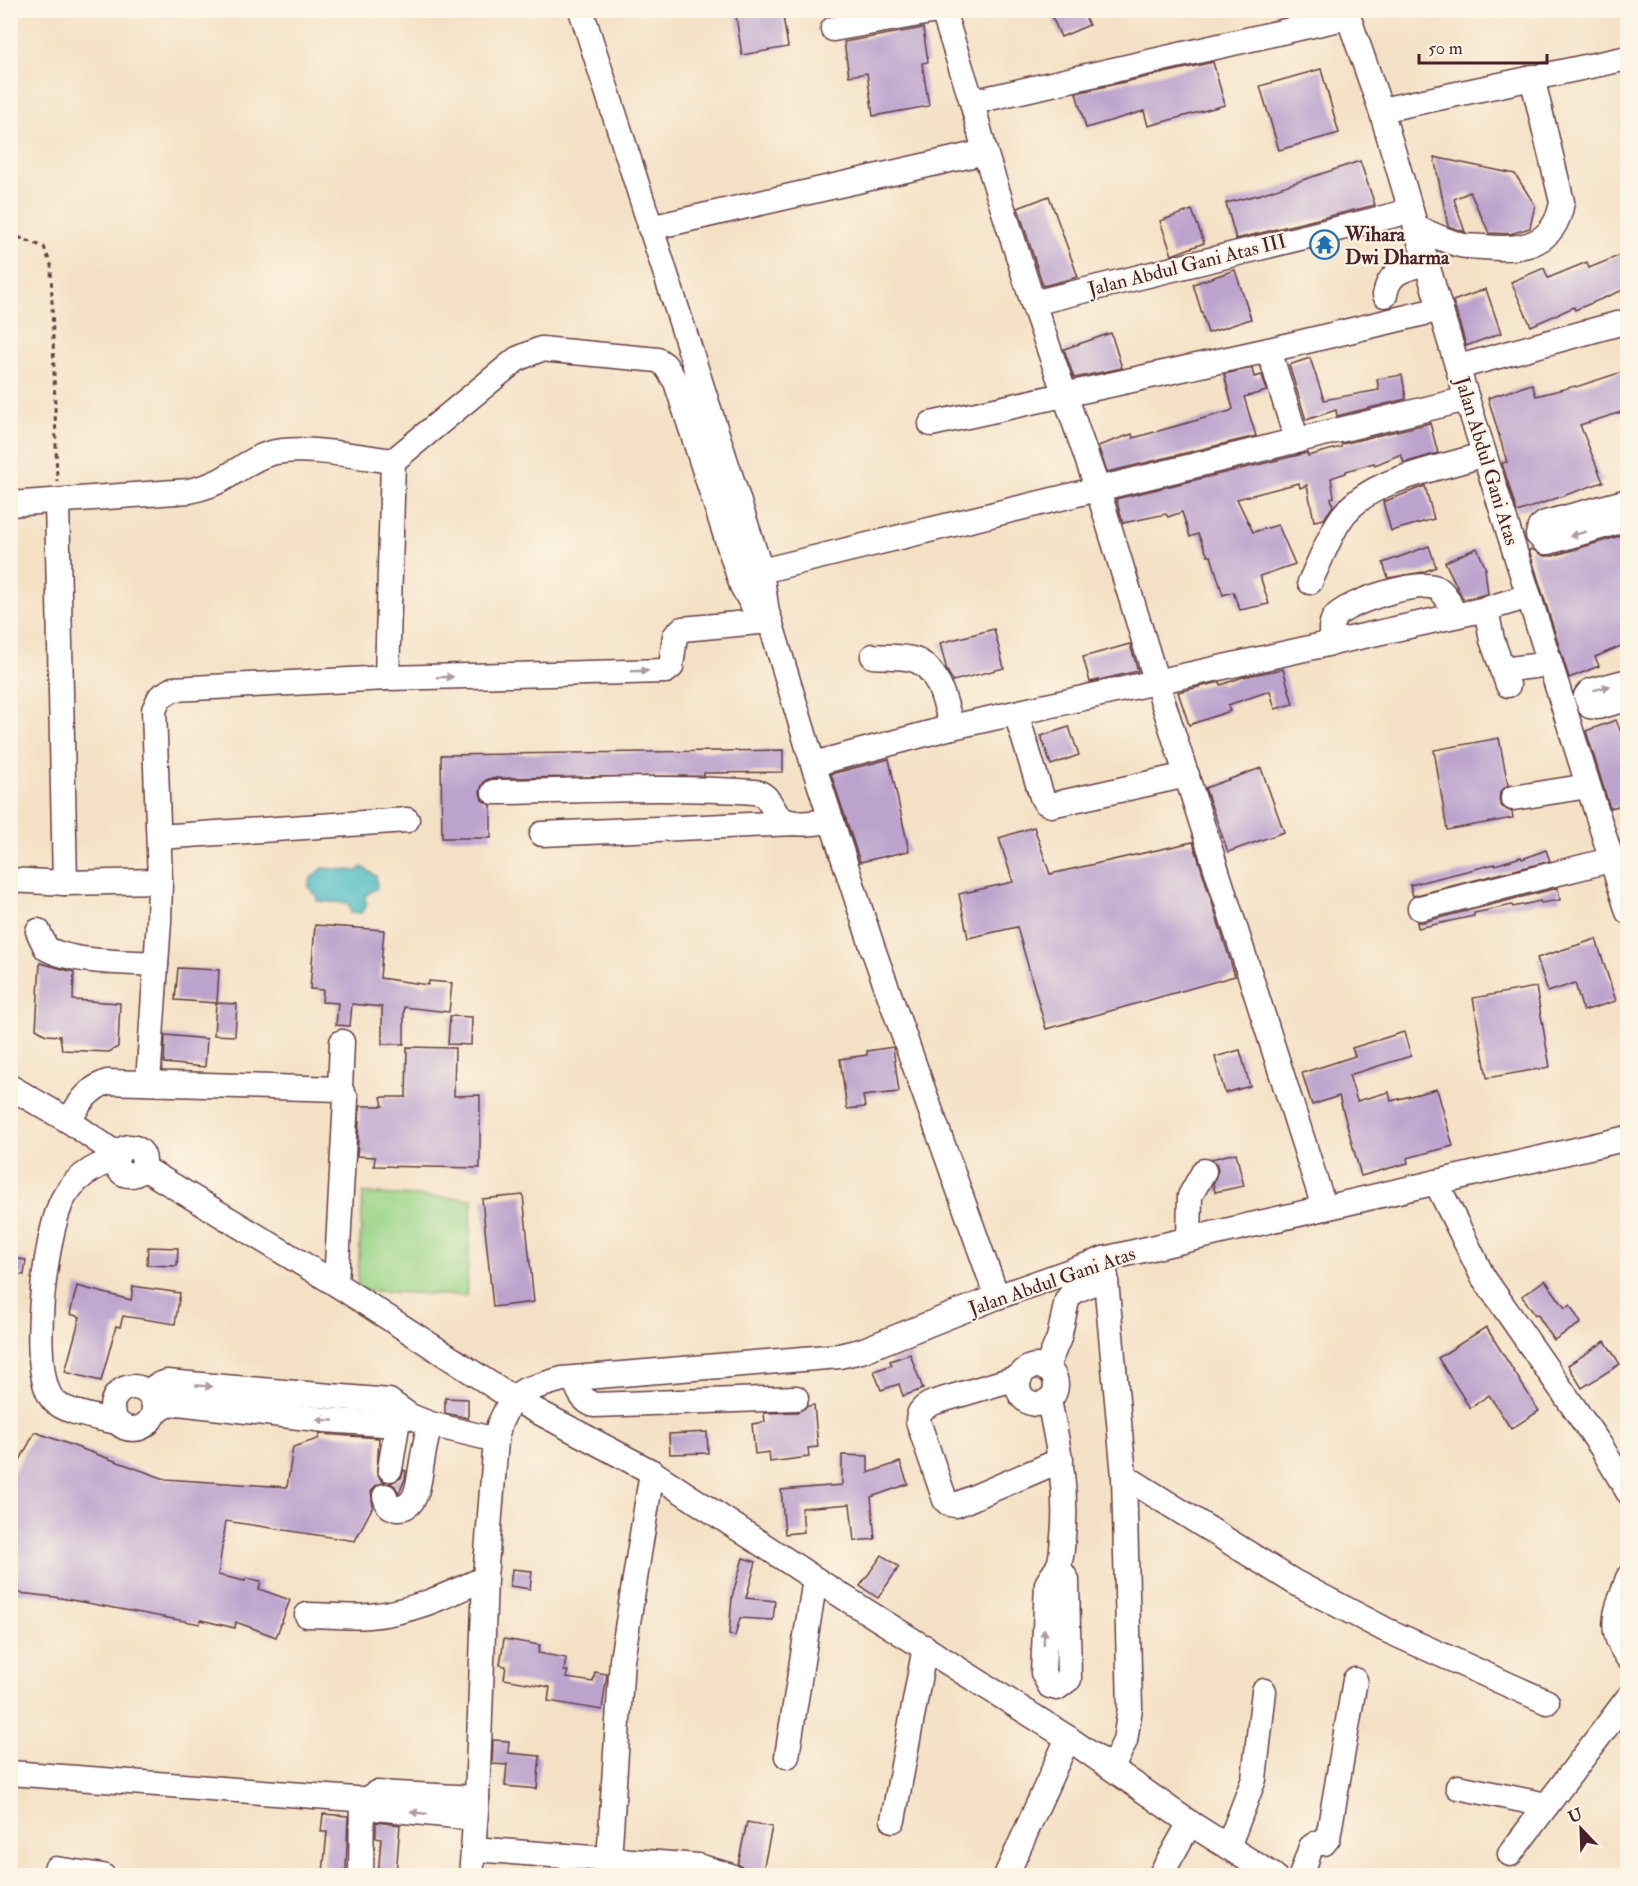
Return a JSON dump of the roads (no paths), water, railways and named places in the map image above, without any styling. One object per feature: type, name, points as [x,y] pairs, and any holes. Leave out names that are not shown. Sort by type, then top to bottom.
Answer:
[{"type":"street","points":[[581,10],[761,571],[768,617],[813,764],[873,949],[997,1297]]},
{"type":"street","points":[[833,29],[943,11],[972,102],[985,152],[1064,394],[1098,490],[1324,1207]]},
{"type":"street","points":[[972,102],[1347,14]]},
{"type":"street","name":"Jalan Abdul Gani Atas","points":[[1347,14],[1381,110],[1484,454],[1610,861],[1628,912]]},
{"type":"street","points":[[1381,110],[1628,58]]},
{"type":"street","points":[[1413,219],[1461,245],[1498,249],[1526,247],[1542,238],[1553,228],[1560,216],[1562,202],[1532,77]]},
{"type":"street","points":[[650,228],[985,152]]},
{"type":"street","name":"Jalan Abdul Gani Atas III","points":[[1034,303],[1413,219]]},
{"type":"street","points":[[1385,295],[1387,282],[1394,275],[1426,262]]},
{"type":"street","points":[[932,423],[1269,350],[1441,309]]},
{"type":"street","points":[[761,571],[1298,441],[1628,321]]},
{"type":"street","points":[[1462,382],[1628,335]]},
{"type":"street","points":[[10,504],[189,491],[206,487],[268,454],[282,451],[303,451],[393,461],[517,359],[532,352],[549,349],[658,360],[665,364],[676,382],[742,586],[752,604],[768,617]]},
{"type":"street","points":[[1269,350],[1298,441]]},
{"type":"street","points":[[1310,582],[1338,522],[1354,504],[1368,493],[1412,475],[1484,454]]},
{"type":"street","points":[[387,678],[393,461]]},
{"type":"street","points":[[57,501],[65,883]]},
{"type":"street","points":[[1628,501],[1545,523],[1540,527],[1538,535],[1545,542],[1549,542],[1628,519]]},
{"type":"street","points":[[1333,643],[1330,628],[1341,610],[1361,601],[1410,587],[1427,585],[1438,589],[1447,598],[1454,616]]},
{"type":"street","points":[[813,764],[952,728],[1486,609],[1529,596]]},
{"type":"street","points":[[1486,609],[1492,640],[1505,678],[1550,664]]},
{"type":"street","points":[[148,1083],[160,881],[154,710],[163,694],[173,689],[387,678],[666,671],[671,667],[675,636],[682,629],[768,617]]},
{"type":"street","points":[[873,656],[914,660],[928,667],[941,692],[952,728]]},
{"type":"street","points":[[1628,681],[1590,691],[1586,696],[1590,706],[1598,707],[1628,699]]},
{"type":"street","points":[[1016,713],[1042,797],[1045,802],[1052,805],[1187,775]]},
{"type":"street","points":[[1513,798],[1587,786]]},
{"type":"street","points":[[494,792],[695,790],[758,792],[769,801],[781,818],[796,823]]},
{"type":"street","points":[[159,837],[407,820]]},
{"type":"street","points":[[542,834],[832,821]]},
{"type":"street","points":[[1420,908],[1610,861]]},
{"type":"street","points":[[10,880],[65,883],[160,881]]},
{"type":"street","points":[[38,931],[46,948],[60,954],[89,959],[156,964]]},
{"type":"street","points":[[340,1089],[342,1042]]},
{"type":"street","points":[[69,1120],[86,1094],[107,1082],[340,1089],[346,1099],[336,1284]]},
{"type":"street","points":[[10,1087],[69,1120],[117,1161]]},
{"type":"street","name":"Jalan Abdul Gani Atas","points":[[512,1398],[525,1390],[562,1379],[850,1354],[880,1345],[997,1297],[1105,1268],[1189,1239],[1628,1138]]},
{"type":"street","points":[[115,1412],[69,1399],[56,1386],[47,1289],[75,1202],[87,1186],[117,1161],[128,1147],[137,1149],[143,1155],[142,1167],[336,1284],[512,1398],[652,1472],[815,1579],[1068,1738],[1190,1823],[1274,1875]]},
{"type":"street","points":[[1189,1239],[1190,1196],[1204,1171]]},
{"type":"street","points":[[1436,1182],[1483,1277],[1602,1448],[1628,1492]]},
{"type":"street","points":[[1046,1369],[1059,1338],[1067,1300],[1073,1292],[1105,1268]]},
{"type":"street","points":[[1105,1268],[1124,1476],[1130,1708],[1125,1741],[1112,1768]]},
{"type":"street","points":[[1058,1566],[1063,1542],[1065,1498],[1061,1460],[1049,1400],[1056,1387],[1052,1373],[1039,1366],[1032,1368],[1020,1377],[935,1402],[920,1411],[918,1421],[945,1500],[949,1504],[956,1505],[1061,1460]]},
{"type":"street","points":[[1020,1377],[1019,1391],[1023,1398],[1036,1404],[1049,1400]]},
{"type":"street","points":[[574,1379],[581,1396],[586,1402],[594,1405],[796,1398]]},
{"type":"street","points":[[151,1404],[136,1386],[128,1387],[116,1395],[115,1412],[123,1427],[138,1428],[145,1425],[151,1404],[156,1386],[167,1382],[261,1402],[389,1401],[413,1420],[496,1440]]},
{"type":"street","points":[[471,1875],[476,1808],[485,1578],[496,1440],[499,1425],[512,1398]]},
{"type":"street","points":[[390,1469],[413,1420]]},
{"type":"street","points":[[385,1496],[388,1505],[392,1508],[402,1508],[411,1502],[418,1489],[413,1420]]},
{"type":"street","points":[[609,1867],[622,1660],[652,1472]]},
{"type":"street","points":[[1124,1476],[1294,1582],[1386,1630],[1547,1702]]},
{"type":"street","points":[[307,1615],[368,1616],[397,1612],[428,1602],[485,1578]]},
{"type":"street","points":[[1628,1578],[1614,1624],[1615,1634],[1628,1658]]},
{"type":"street","points":[[787,1756],[815,1579]]},
{"type":"street","points":[[893,1820],[925,1647]]},
{"type":"street","points":[[1301,1875],[1311,1846],[1324,1843],[1328,1838],[1355,1680]]},
{"type":"street","points":[[1228,1847],[1254,1779],[1264,1691]]},
{"type":"street","points":[[1510,1854],[1628,1698]]},
{"type":"street","points":[[1006,1875],[1068,1738]]},
{"type":"street","points":[[10,1773],[365,1799],[376,1793],[476,1808]]},
{"type":"street","points":[[1458,1787],[1547,1805]]},
{"type":"street","points":[[361,1875],[365,1799]]},
{"type":"street","points":[[1160,1875],[1190,1823]]},
{"type":"street","points":[[473,1849],[609,1867],[698,1866],[732,1875]]},
{"type":"street","points":[[56,1869],[103,1875]]},
{"type":"water","points":[[362,867],[376,876],[377,888],[367,894],[365,898],[367,904],[361,913],[351,913],[348,903],[317,901],[316,895],[308,887],[311,878],[323,868],[358,871]]},
{"type":"place","name":"Wihara Dwi Dharma","points":[[1324,245]]}]
